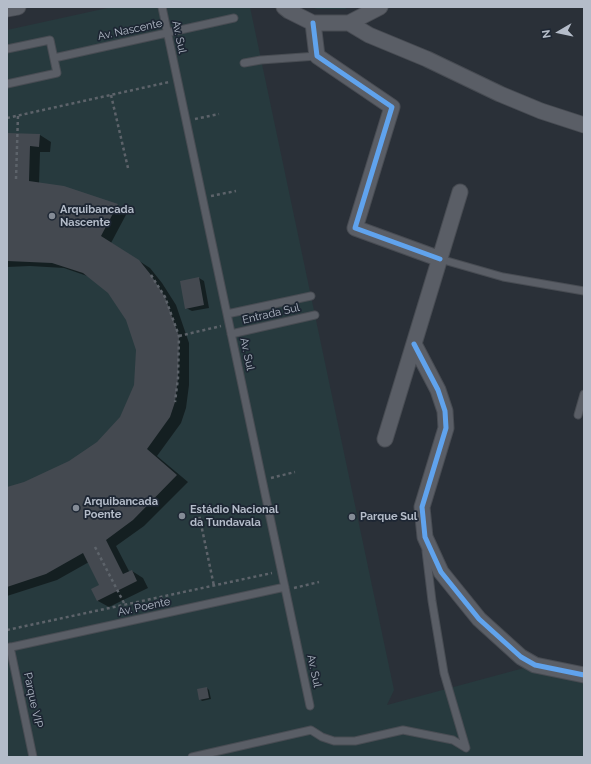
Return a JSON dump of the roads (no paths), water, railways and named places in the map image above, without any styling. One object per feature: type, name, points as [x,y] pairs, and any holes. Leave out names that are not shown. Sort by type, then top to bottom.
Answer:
[{"type":"street","points":[[7,10],[18,7]]},
{"type":"street","points":[[284,7],[313,23],[349,23],[380,7]]},
{"type":"street","points":[[313,23],[317,56],[392,107],[355,228],[440,259]]},
{"type":"street","points":[[349,23],[369,35],[427,59],[500,94],[541,111],[584,125]]},
{"type":"street","points":[[385,439],[460,192]]},
{"type":"street","points":[[414,344],[438,390],[445,411],[446,428],[422,507],[425,537],[441,572],[479,619],[521,657],[535,666],[584,675]]},
{"type":"lane","name":"Av. Sul","points":[[162,7],[310,706]]},
{"type":"lane","name":"Av. Nascente","points":[[54,58],[234,18]]},
{"type":"lane","points":[[7,49],[50,40],[57,73],[7,84]]},
{"type":"lane","points":[[244,63],[261,60],[317,56]]},
{"type":"lane","points":[[440,259],[503,277],[584,291]]},
{"type":"lane","name":"Entrada Sul","points":[[227,314],[311,296]]},
{"type":"lane","name":"Entrada Sul","points":[[231,334],[315,315]]},
{"type":"lane","points":[[578,416],[584,394]]},
{"type":"lane","points":[[192,757],[311,730],[322,737],[334,741],[355,741],[403,730],[453,740],[466,748],[444,673],[432,601],[425,537]]},
{"type":"lane","name":"Av. Poente","points":[[9,648],[285,588]]},
{"type":"lane","name":"Parque VIP","points":[[9,648],[33,757]]},
{"type":"place","name":"Arquibancada Nascente","points":[[52,216]]},
{"type":"place","name":"Arquibancada Poente","points":[[76,508]]},
{"type":"place","name":"Estádio Nacional da Tundavala","points":[[182,516]]},
{"type":"place","name":"Parque Sul","points":[[352,517]]}]
